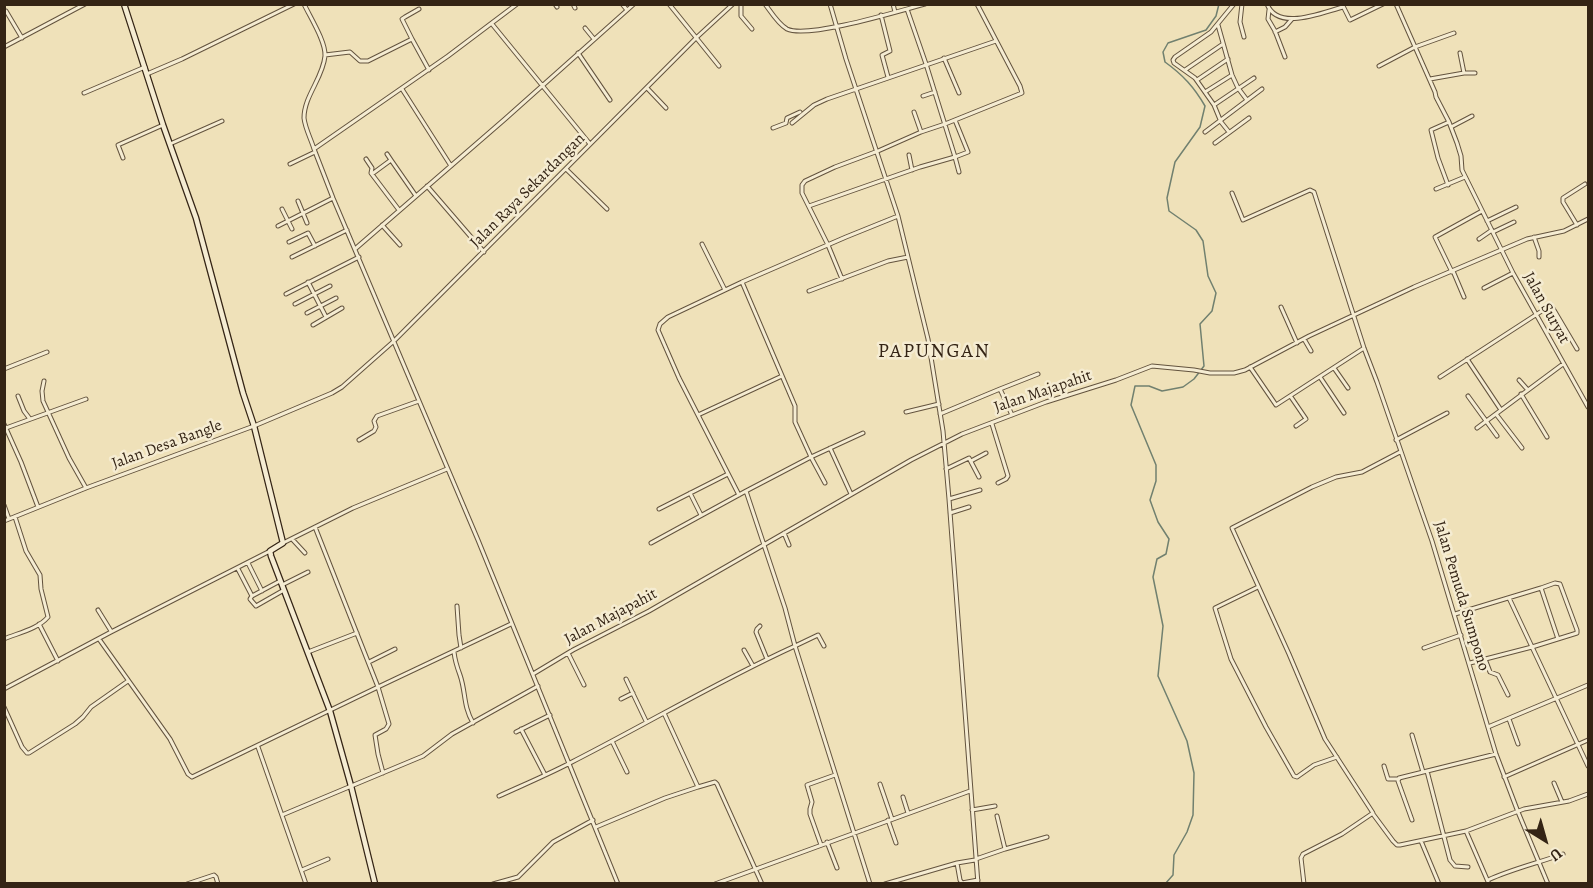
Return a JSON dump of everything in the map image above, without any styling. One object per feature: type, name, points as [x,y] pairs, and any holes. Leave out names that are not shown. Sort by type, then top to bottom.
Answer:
[{"type":"street","points":[[4,47],[85,4]]},
{"type":"street","points":[[124,4],[196,219],[254,426],[283,543]]},
{"type":"street","points":[[147,74],[294,4]]},
{"type":"street","points":[[303,4],[323,45],[325,55],[322,70],[307,103],[304,116],[315,151],[618,884]]},
{"type":"street","points":[[290,164],[315,151],[517,4]]},
{"type":"street","points":[[622,4],[627,10]]},
{"type":"street","points":[[355,249],[634,4]]},
{"type":"street","points":[[669,4],[719,66]]},
{"type":"street","name":"Jalan Raya Sekardangan","points":[[337,390],[394,341],[733,4]]},
{"type":"street","points":[[741,4],[741,16],[752,28]]},
{"type":"street","points":[[765,4],[785,28],[817,31],[925,4]]},
{"type":"street","points":[[830,4],[898,216],[928,339],[939,404],[950,499],[978,882],[962,883],[957,863]]},
{"type":"street","points":[[893,4],[895,12]]},
{"type":"street","points":[[842,279],[802,193],[802,185],[805,181],[921,132],[1022,93],[977,4]]},
{"type":"street","points":[[1229,132],[1197,80],[1174,63],[1173,58],[1206,36],[1234,4]]},
{"type":"street","points":[[1242,4],[1240,19],[1244,37]]},
{"type":"street","points":[[1267,4],[1275,15],[1294,19],[1343,6],[1350,20],[1383,4]]},
{"type":"street","name":"Jalan Suryat","points":[[1396,4],[1451,127],[1460,151],[1460,165],[1465,177],[1513,273],[1588,407]]},
{"type":"street","points":[[419,9],[402,19],[429,70]]},
{"type":"street","points":[[907,9],[959,172]]},
{"type":"street","points":[[1269,9],[1268,19],[1285,57]]},
{"type":"street","points":[[6,11],[22,39]]},
{"type":"street","points":[[881,15],[890,51],[882,55],[888,77]]},
{"type":"street","points":[[1275,32],[1294,19]]},
{"type":"street","points":[[492,24],[590,144]]},
{"type":"street","points":[[1218,25],[1232,75],[1247,100]]},
{"type":"street","points":[[585,28],[594,39]]},
{"type":"street","points":[[1379,66],[1415,47],[1454,33]]},
{"type":"street","points":[[325,55],[351,52],[360,61],[368,62],[411,39]]},
{"type":"street","points":[[792,123],[814,105],[856,88],[996,40]]},
{"type":"street","points":[[1185,70],[1223,44]]},
{"type":"street","points":[[578,53],[610,100]]},
{"type":"street","points":[[1460,53],[1464,73]]},
{"type":"street","points":[[944,58],[959,93]]},
{"type":"street","points":[[1197,80],[1229,59]]},
{"type":"street","points":[[84,93],[145,67]]},
{"type":"street","points":[[1429,79],[1475,73]]},
{"type":"street","points":[[1206,92],[1232,75]]},
{"type":"street","points":[[1214,105],[1254,78]]},
{"type":"street","points":[[647,88],[666,108]]},
{"type":"street","points":[[402,89],[451,166]]},
{"type":"street","points":[[1205,132],[1262,89]]},
{"type":"street","points":[[923,96],[935,92]]},
{"type":"street","points":[[773,128],[786,123],[787,118],[800,112]]},
{"type":"street","points":[[914,112],[921,132]]},
{"type":"street","points":[[1451,127],[1472,116]]},
{"type":"street","points":[[1215,143],[1249,118]]},
{"type":"street","points":[[809,206],[968,152],[955,120]]},
{"type":"street","points":[[170,144],[222,121]]},
{"type":"street","points":[[1448,185],[1431,130],[1449,122]]},
{"type":"street","points":[[123,158],[118,144],[163,125]]},
{"type":"street","points":[[387,154],[416,196]]},
{"type":"street","points":[[909,155],[912,170]]},
{"type":"street","points":[[366,159],[372,168],[372,174],[399,210]]},
{"type":"street","points":[[372,174],[391,160]]},
{"type":"street","points":[[566,169],[607,209]]},
{"type":"street","points":[[1436,189],[1465,177]]},
{"type":"street","points":[[1577,225],[1563,198],[1585,184]]},
{"type":"street","points":[[427,186],[484,252]]},
{"type":"street","name":"Jalan Pemuda Sumpono","points":[[1232,193],[1243,220],[1313,190],[1364,348],[1432,541],[1496,754],[1548,884]]},
{"type":"street","points":[[278,226],[333,198]]},
{"type":"street","points":[[298,201],[307,223]]},
{"type":"street","points":[[1487,221],[1516,207]]},
{"type":"street","points":[[282,208],[292,229]]},
{"type":"street","points":[[1464,297],[1435,237],[1482,212]]},
{"type":"street","points":[[739,495],[661,339],[658,328],[661,322],[742,282],[898,216]]},
{"type":"street","name":"Jalan Majapahit","points":[[533,674],[649,611],[911,460],[962,434],[1152,366],[1210,374],[1234,373],[1251,367],[1416,286],[1534,237],[1564,231],[1588,219]]},
{"type":"street","points":[[1479,238],[1514,222]]},
{"type":"street","points":[[382,225],[400,245]]},
{"type":"street","points":[[292,257],[347,230]]},
{"type":"street","points":[[290,242],[308,233],[315,246]]},
{"type":"street","points":[[1534,237],[1539,257]]},
{"type":"street","points":[[702,244],[725,290]]},
{"type":"street","points":[[286,294],[359,257]]},
{"type":"street","points":[[809,291],[888,261],[908,257]]},
{"type":"street","points":[[1484,288],[1513,273]]},
{"type":"street","points":[[308,282],[326,317]]},
{"type":"street","points":[[742,282],[795,406],[795,422],[825,483]]},
{"type":"street","points":[[295,304],[330,286]]},
{"type":"street","points":[[307,313],[336,298]]},
{"type":"street","points":[[1440,377],[1550,305],[1577,349]]},
{"type":"street","points":[[1281,307],[1297,343]]},
{"type":"street","points":[[313,325],[342,308]]},
{"type":"street","points":[[1304,339],[1311,351]]},
{"type":"street","points":[[1251,367],[1274,404],[1279,405],[1364,348]]},
{"type":"street","points":[[4,369],[47,352]]},
{"type":"street","points":[[1467,359],[1501,410]]},
{"type":"street","points":[[1477,428],[1563,363]]},
{"type":"street","points":[[1334,368],[1348,388]]},
{"type":"street","points":[[940,414],[1038,374]]},
{"type":"street","points":[[698,414],[782,376]]},
{"type":"street","points":[[1320,377],[1344,413]]},
{"type":"street","points":[[1519,380],[1527,390]]},
{"type":"street","points":[[44,381],[42,391],[44,400],[69,458],[86,488]]},
{"type":"street","points":[[1000,389],[1012,415]]},
{"type":"street","name":"Jalan Desa Bangle","points":[[7,520],[86,488],[254,426],[337,390]]},
{"type":"street","points":[[1521,394],[1547,437]]},
{"type":"street","points":[[18,396],[30,419]]},
{"type":"street","points":[[1468,396],[1497,436]]},
{"type":"street","points":[[1291,397],[1306,419],[1296,426]]},
{"type":"street","points":[[38,507],[5,426],[86,399]]},
{"type":"street","points":[[359,440],[374,431],[376,427],[374,421],[377,416],[419,400]]},
{"type":"street","points":[[906,412],[939,404]]},
{"type":"street","points":[[1396,440],[1447,413]]},
{"type":"street","points":[[1496,414],[1522,448]]},
{"type":"street","points":[[992,423],[1008,476],[998,483]]},
{"type":"street","points":[[651,543],[811,457],[863,433]]},
{"type":"street","points":[[830,448],[851,494]]},
{"type":"street","points":[[1400,452],[1362,472],[1336,477],[1310,488],[1232,528],[1321,731],[1373,813],[1397,845],[1466,831],[1524,808],[1562,802],[1588,794]]},
{"type":"street","points":[[971,461],[986,453]]},
{"type":"street","points":[[946,469],[968,458],[979,477]]},
{"type":"street","points":[[4,689],[353,508],[447,469]]},
{"type":"street","points":[[659,509],[728,474]]},
{"type":"street","points":[[950,499],[980,490]]},
{"type":"street","points":[[746,491],[785,608],[870,884]]},
{"type":"street","points":[[690,493],[701,516]]},
{"type":"street","points":[[4,505],[7,520]]},
{"type":"street","points":[[950,513],[969,507]]},
{"type":"street","points":[[4,639],[39,624],[48,617],[40,575],[26,551],[15,517]]},
{"type":"street","points":[[315,527],[369,662],[389,724],[386,729],[375,735],[383,773]]},
{"type":"street","points":[[784,533],[789,545]]},
{"type":"street","points":[[292,539],[305,553]]},
{"type":"street","points":[[270,551],[330,711],[375,884]]},
{"type":"street","points":[[248,563],[262,591]]},
{"type":"street","points":[[237,568],[252,596],[250,599],[256,606],[282,586],[308,572]]},
{"type":"street","points":[[1455,614],[1555,583],[1560,584],[1577,630],[1576,634],[1470,663]]},
{"type":"street","points":[[252,596],[282,586]]},
{"type":"street","points":[[1258,587],[1217,606],[1215,610],[1231,659],[1293,776],[1298,776],[1316,764],[1337,757]]},
{"type":"street","points":[[1540,588],[1558,639]]},
{"type":"street","points":[[1509,597],[1588,766]]},
{"type":"street","points":[[457,606],[461,648]]},
{"type":"street","points":[[98,610],[111,632]]},
{"type":"street","points":[[39,624],[58,661]]},
{"type":"street","points":[[99,639],[170,739],[190,777],[511,624]]},
{"type":"street","points":[[760,626],[756,632],[767,659]]},
{"type":"street","points":[[308,652],[357,633]]},
{"type":"street","points":[[499,796],[570,764],[646,721],[795,646],[819,635],[824,646]]},
{"type":"street","points":[[1424,648],[1461,635]]},
{"type":"street","points":[[369,662],[395,649]]},
{"type":"street","points":[[744,650],[753,666]]},
{"type":"street","points":[[454,652],[456,668],[461,676],[466,710],[473,723]]},
{"type":"street","points":[[568,653],[584,686]]},
{"type":"street","points":[[1485,659],[1490,671],[1498,675],[1508,694]]},
{"type":"street","points":[[626,679],[646,721]]},
{"type":"street","points":[[4,707],[22,747],[29,753],[75,724],[91,707],[128,681]]},
{"type":"street","points":[[1488,727],[1588,685]]},
{"type":"street","points":[[282,815],[423,756],[452,734],[538,686]]},
{"type":"street","points":[[621,699],[633,693]]},
{"type":"street","points":[[664,712],[698,787]]},
{"type":"street","points":[[516,732],[550,715]]},
{"type":"street","points":[[1509,719],[1518,744]]},
{"type":"street","points":[[521,729],[545,776]]},
{"type":"street","points":[[1412,735],[1452,864],[1458,867],[1468,867]]},
{"type":"street","points":[[1504,777],[1588,740]]},
{"type":"street","points":[[612,741],[627,772]]},
{"type":"street","points":[[258,746],[306,884]]},
{"type":"street","points":[[1384,766],[1388,779],[1399,779],[1496,754]]},
{"type":"street","points":[[820,845],[810,814],[812,802],[807,785],[835,775]]},
{"type":"street","points":[[1399,779],[1412,820]]},
{"type":"street","points":[[596,827],[665,798],[715,782],[762,884]]},
{"type":"street","points":[[1554,783],[1562,802]]},
{"type":"street","points":[[880,784],[896,843]]},
{"type":"street","points":[[716,883],[970,791]]},
{"type":"street","points":[[903,797],[908,813]]},
{"type":"street","points":[[972,810],[995,806]]},
{"type":"street","points":[[1304,884],[1301,858],[1373,813]]},
{"type":"street","points":[[997,816],[1005,849]]},
{"type":"street","points":[[493,884],[518,877],[553,842],[593,820]]},
{"type":"street","points":[[1466,831],[1488,882],[1506,872],[1563,854]]},
{"type":"street","points":[[885,884],[957,863],[976,860],[1047,837]]},
{"type":"street","points":[[1420,841],[1439,884]]},
{"type":"street","points":[[827,843],[837,868]]},
{"type":"street","points":[[301,870],[328,859]]},
{"type":"street","points":[[187,884],[214,875],[218,884]]},
{"type":"waterway","points":[[1165,884],[1173,875],[1174,855],[1187,832],[1193,815],[1194,773],[1187,741],[1158,676],[1163,626],[1153,577],[1157,559],[1166,554],[1169,539],[1158,522],[1150,500],[1156,481],[1156,465],[1131,405],[1135,386],[1149,386],[1162,391],[1183,387],[1194,379],[1204,366],[1200,324],[1212,311],[1216,293],[1208,276],[1203,241],[1196,230],[1169,211],[1167,198],[1175,162],[1200,127],[1205,106],[1188,82],[1165,62],[1163,52],[1168,43],[1206,30],[1216,16],[1219,4]]},
{"type":"district","name":"PAPUNGAN","points":[[934,352]]}]
